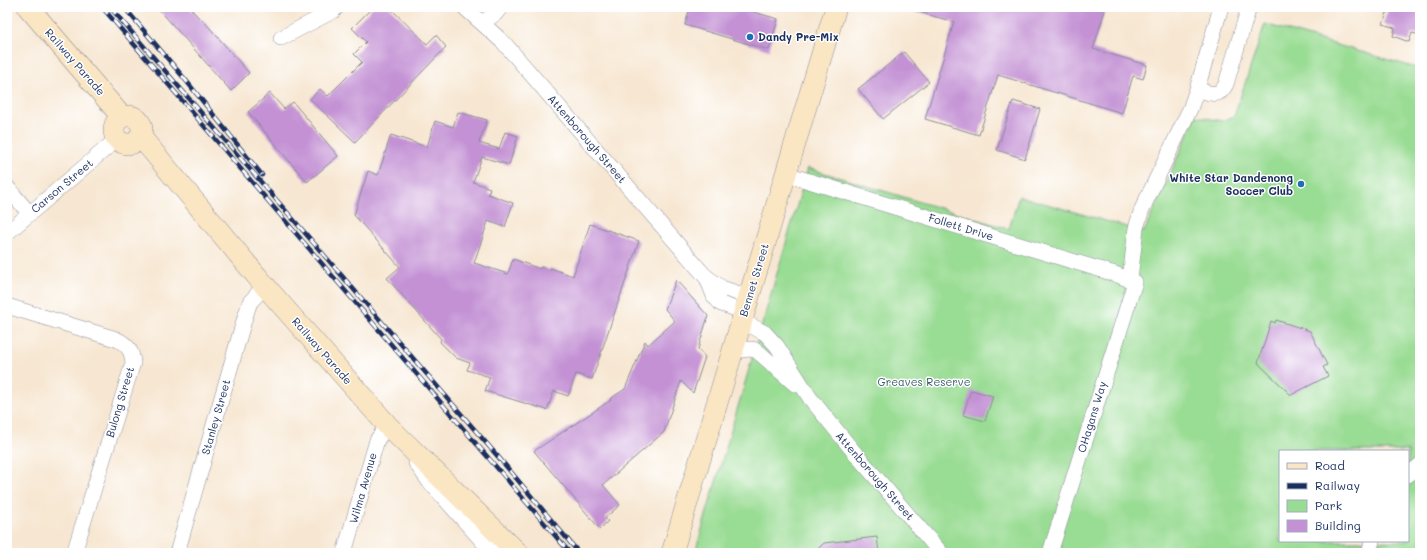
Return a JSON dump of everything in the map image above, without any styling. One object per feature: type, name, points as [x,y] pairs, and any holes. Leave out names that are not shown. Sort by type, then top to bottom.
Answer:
[{"type":"main road","name":"Railway Parade","points":[[28,7],[122,117]]},
{"type":"main road","name":"Bennet Street","points":[[672,553],[836,7]]},
{"type":"main road","points":[[131,116],[138,120],[142,128],[138,140],[131,144],[123,143],[117,139],[114,133],[114,128],[118,120],[122,117],[131,116]]},
{"type":"main road","name":"Railway Parade","points":[[140,136],[265,286],[394,432],[518,553]]},
{"type":"street","points":[[281,38],[333,11],[337,7]]},
{"type":"street","name":"Attenborough Street","points":[[464,7],[504,43],[705,276],[714,296],[721,304],[745,310],[758,329],[769,337],[777,346],[810,398],[854,452],[941,553]]},
{"type":"street","points":[[482,23],[495,14],[501,7]]},
{"type":"street","name":"OHagans Way","points":[[1050,553],[1132,281],[1136,228],[1142,209],[1190,109],[1220,7]]},
{"type":"street","points":[[1197,89],[1216,94],[1222,91],[1225,87],[1249,7]]},
{"type":"street","name":"Carson Street","points":[[7,233],[117,139]]},
{"type":"street","name":"Follett Drive","points":[[786,174],[1132,281]]},
{"type":"street","points":[[7,187],[29,214]]},
{"type":"street","name":"Stanley Street","points":[[178,553],[246,311],[253,299],[265,286]]},
{"type":"street","name":"Bulong Street","points":[[9,306],[116,339],[124,343],[132,354],[133,363],[74,553]]},
{"type":"street","name":"Attenborough Street","points":[[732,351],[750,349],[758,351],[810,398]]},
{"type":"street","points":[[394,432],[428,480],[493,553]]},
{"type":"street","name":"Wilma Avenue","points":[[344,553],[378,440],[382,433],[394,432]]},
{"type":"street","points":[[1409,474],[1420,465]]},
{"type":"street","points":[[1368,553],[1372,542]]},
{"type":"green space","name":"Greaves Reserve","points":[[1265,24],[1420,69],[1420,553],[695,553],[808,168],[1009,229],[1019,196],[1144,232],[1196,116],[1222,121],[1234,116]]},
{"type":"building","points":[[157,7],[189,7],[201,20],[202,19],[249,73],[231,91]]},
{"type":"building","points":[[373,7],[389,7],[427,44],[436,35],[446,47],[355,142],[310,99],[320,89],[328,96],[362,62],[354,54],[366,42],[352,28]]},
{"type":"building","name":"Dandy Pre-Mix","points":[[690,7],[736,7],[778,19],[769,50],[685,25]]},
{"type":"building","points":[[913,7],[1106,7],[1093,49],[1147,65],[1143,79],[1133,76],[1122,113],[998,75],[979,135],[925,119],[954,22],[912,10]]},
{"type":"building","points":[[1389,7],[1420,7],[1420,35],[1412,33],[1409,42],[1393,36],[1395,28],[1383,24]]},
{"type":"building","points":[[904,52],[929,82],[883,119],[858,89]]},
{"type":"building","points":[[270,93],[284,109],[293,102],[338,156],[307,182],[248,112]]},
{"type":"building","points":[[1013,101],[1040,109],[1025,159],[997,150]]},
{"type":"building","points":[[458,112],[487,120],[479,143],[499,149],[505,132],[518,136],[509,165],[482,157],[473,182],[490,188],[488,194],[513,203],[505,227],[488,221],[474,263],[508,274],[513,259],[540,269],[541,267],[550,270],[550,268],[573,276],[590,224],[639,241],[592,379],[576,374],[568,396],[554,391],[547,410],[485,391],[490,377],[467,370],[470,363],[456,358],[440,342],[441,339],[387,278],[400,267],[354,215],[368,171],[378,175],[391,135],[427,147],[435,121],[453,127]]},
{"type":"building","points":[[676,280],[708,316],[698,349],[705,357],[693,393],[681,381],[664,432],[603,485],[620,505],[605,518],[608,521],[600,529],[534,451],[611,400],[610,399],[625,389],[645,341],[648,345],[675,321],[665,309]]},
{"type":"building","points":[[1276,320],[1310,331],[1327,365],[1323,367],[1328,376],[1291,395],[1258,363],[1271,321],[1275,323]]},
{"type":"building","points":[[971,390],[993,396],[985,421],[963,415]]},
{"type":"building","points":[[877,537],[879,553],[814,553],[824,543]]},
{"type":"railway","points":[[102,7],[570,553]]},
{"type":"railway","points":[[110,7],[500,459],[579,553]]},
{"type":"railway","points":[[124,7],[184,78],[262,175]]},
{"type":"place","name":"Dandy Pre-Mix","points":[[750,37]]},
{"type":"place","name":"White Star Dandenong Soccer Club","points":[[1301,184]]}]
